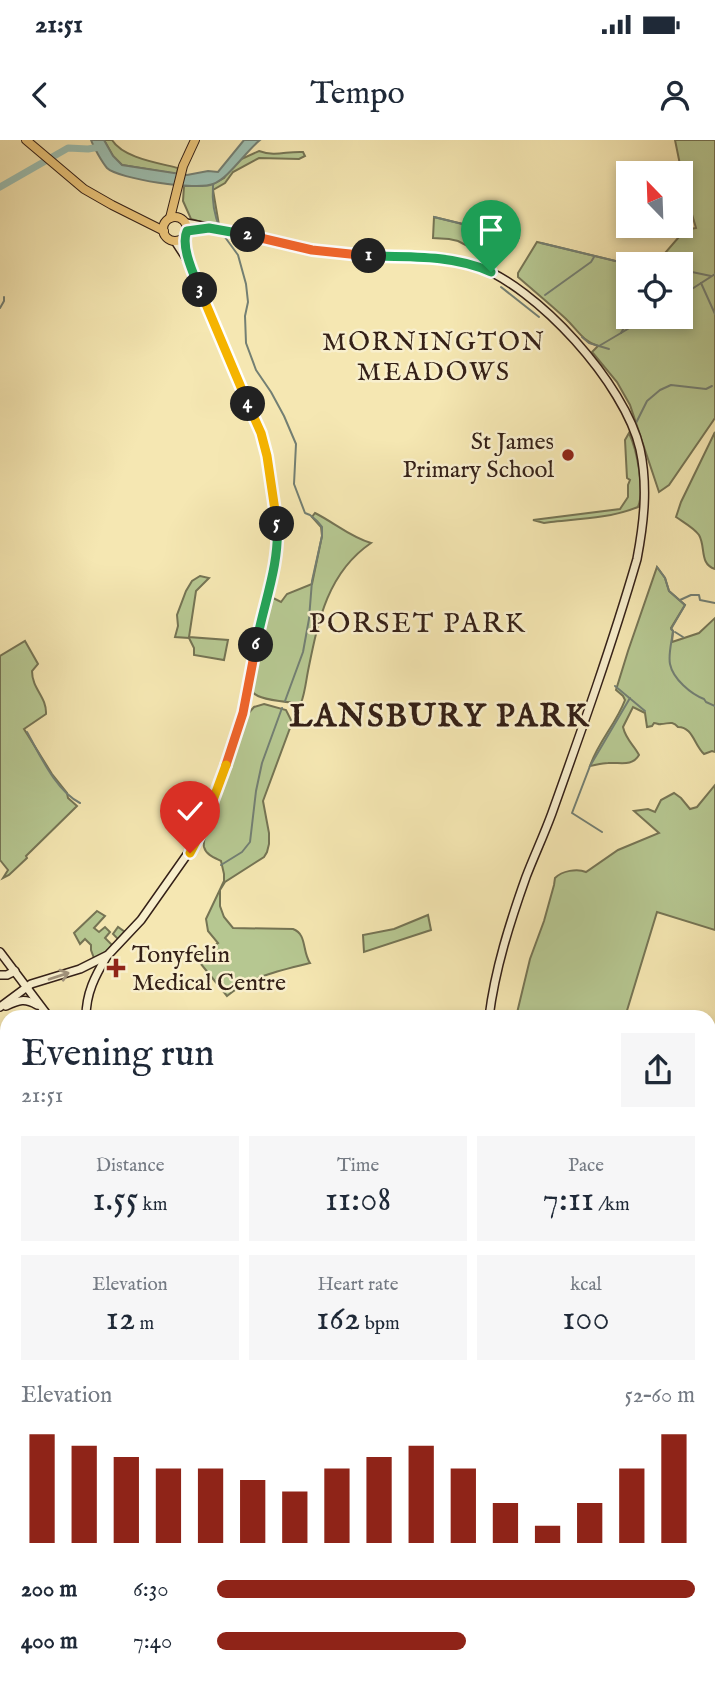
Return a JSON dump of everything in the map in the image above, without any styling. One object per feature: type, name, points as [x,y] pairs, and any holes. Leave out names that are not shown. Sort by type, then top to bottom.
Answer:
[{"type":"main road","points":[[26,140],[84,189],[143,219],[175,241],[188,262],[261,433],[277,526],[273,571],[240,722],[202,830],[187,857],[141,920],[108,955],[96,975],[86,1010]]},
{"type":"main road","points":[[164,231],[176,200],[181,171],[195,140]]},
{"type":"main road","points":[[176,200],[185,228],[188,262]]},
{"type":"main road","points":[[143,219],[168,220],[177,217],[185,228]]},
{"type":"main road","points":[[185,228],[225,230],[331,252],[454,261],[473,265],[502,278],[547,313],[595,365],[631,423],[640,447],[645,504],[637,559],[578,741],[512,921],[493,988],[490,1010]]},
{"type":"main road","points":[[175,241],[185,228]]},
{"type":"main road","points":[[0,952],[44,1009]]},
{"type":"main road","points":[[4,1005],[23,994],[26,987],[80,969],[108,955]]},
{"type":"main road","points":[[80,969],[92,970],[96,975]]},
{"type":"main road","points":[[4,1005],[18,988],[20,983],[17,974]]},
{"type":"main road","points":[[0,975],[17,974],[38,982]]},
{"type":"main road","points":[[4,1005],[24,999],[44,1009]]},
{"type":"green space","points":[[104,140],[112,140],[133,155],[178,168],[177,174],[122,165]]},
{"type":"green space","points":[[675,140],[715,140],[715,418],[669,485],[659,492],[630,405],[617,382],[592,352],[598,346],[584,338],[518,277],[518,273],[537,242],[616,261],[616,329],[693,329],[693,252],[666,252],[678,238],[693,238],[693,229],[696,228],[693,218],[693,161],[679,161]]},
{"type":"green space","points":[[259,151],[276,154],[303,152],[305,156],[299,159],[259,158],[233,172],[225,183],[213,190],[219,225],[191,219],[183,201],[184,186],[213,184],[224,178],[237,161]]},
{"type":"green space","points":[[434,217],[500,233],[490,262],[484,260],[481,253],[458,241],[433,238]]},
{"type":"green space","points":[[715,432],[715,569],[710,567],[705,559],[699,535],[676,517]]},
{"type":"green space","points":[[629,433],[639,470],[641,491],[638,507],[595,518],[544,523],[533,520],[620,509],[628,497],[630,480],[627,478],[625,440]]},
{"type":"green space","points":[[315,513],[349,534],[371,543],[344,569],[327,600],[301,703],[262,697],[254,693],[250,686],[268,599],[271,593],[273,598],[281,602],[287,594],[312,584],[322,536],[321,527],[312,517]]},
{"type":"green space","points":[[657,567],[665,578],[669,591],[685,605],[671,628],[672,642],[699,633],[715,618],[715,752],[704,754],[687,730],[674,724],[654,723],[647,727],[645,713],[633,707],[623,727],[639,755],[629,763],[590,766],[625,700],[616,690]]},
{"type":"green space","points":[[200,576],[209,578],[196,591],[189,637],[228,640],[224,660],[194,655],[189,638],[175,637],[177,615],[186,591],[192,581]]},
{"type":"green space","points":[[25,641],[38,664],[32,671],[46,714],[24,729],[68,798],[77,806],[26,856],[27,858],[3,878],[8,870],[0,860],[0,656]]},
{"type":"green space","points":[[264,704],[286,710],[291,720],[263,801],[269,844],[264,857],[225,882],[220,890],[220,906],[224,917],[233,928],[297,931],[310,963],[256,979],[227,996],[196,958],[218,943],[208,931],[206,919],[224,881],[221,861],[207,852],[204,847],[205,838],[221,783],[246,716],[254,707]]},
{"type":"green space","points":[[715,785],[715,930],[657,912],[627,1010],[518,1010],[555,878],[570,871],[586,872],[618,850],[659,833],[634,811],[648,809],[655,812],[661,800],[674,793],[690,809],[697,807]]},
{"type":"green space","points":[[97,911],[105,916],[94,928],[99,932],[105,927],[110,932],[105,938],[112,945],[117,941],[95,961],[91,945],[85,939],[80,944],[74,933]]},
{"type":"green space","points":[[428,915],[431,930],[364,952],[363,935],[394,929]]},
{"type":"green space","points":[[118,927],[125,932],[119,940],[113,934]]},
{"type":"shaded area","points":[[91,140],[104,140],[122,165],[187,175],[218,172],[244,140],[260,140],[219,181],[205,186],[192,186],[141,180],[114,172],[107,168]]},
{"type":"waterway","points":[[0,187],[68,148],[100,147]]},
{"type":"waterway","points":[[213,185],[214,207],[220,228]]},
{"type":"waterway","points":[[434,217],[519,238]]},
{"type":"waterway","points":[[222,233],[238,255],[246,284],[246,343],[256,370],[284,416],[296,444],[294,484],[305,513],[322,527],[303,652],[285,701]]},
{"type":"waterway","points":[[541,243],[616,261]]},
{"type":"waterway","points":[[545,295],[591,262],[594,257]]},
{"type":"waterway","points":[[693,272],[711,276]]},
{"type":"waterway","points":[[693,288],[715,274]]},
{"type":"waterway","points":[[701,283],[715,314]]},
{"type":"waterway","points":[[501,287],[539,317]]},
{"type":"waterway","points":[[0,308],[4,297]]},
{"type":"waterway","points":[[621,333],[623,329]]},
{"type":"waterway","points":[[599,346],[628,329]]},
{"type":"waterway","points":[[582,337],[589,343],[609,349]]},
{"type":"waterway","points":[[636,423],[647,401],[660,390],[671,385],[706,389],[712,386]]},
{"type":"waterway","points":[[657,567],[665,578],[669,591],[685,605],[671,629],[672,670],[688,690],[715,706]]},
{"type":"waterway","points":[[680,600],[699,595],[700,600],[715,603]]},
{"type":"waterway","points":[[675,632],[683,637]]},
{"type":"waterway","points":[[615,686],[645,711]]},
{"type":"waterway","points":[[602,832],[572,813],[590,766],[630,698]]},
{"type":"waterway","points":[[221,865],[242,852],[250,842],[262,763],[282,708]]},
{"type":"waterway","points":[[27,732],[56,781],[80,803]]},
{"type":"place","name":"St James Primary School","points":[[568,455]]},
{"type":"place","name":"Tonyfelin Medical Centre","points":[[116,968]]},
{"type":"district","name":"MORNINGTON MEADOWS","points":[[434,356]]},
{"type":"district","name":"PORSET PARK","points":[[418,622]]},
{"type":"district","name":"LANSBURY PARK","points":[[440,715]]},
{"type":"route","points":[[190,853],[202,830],[240,722],[273,571],[277,526],[261,433],[188,262],[184,237],[187,231],[209,228],[341,254],[448,260],[491,272]]}]
